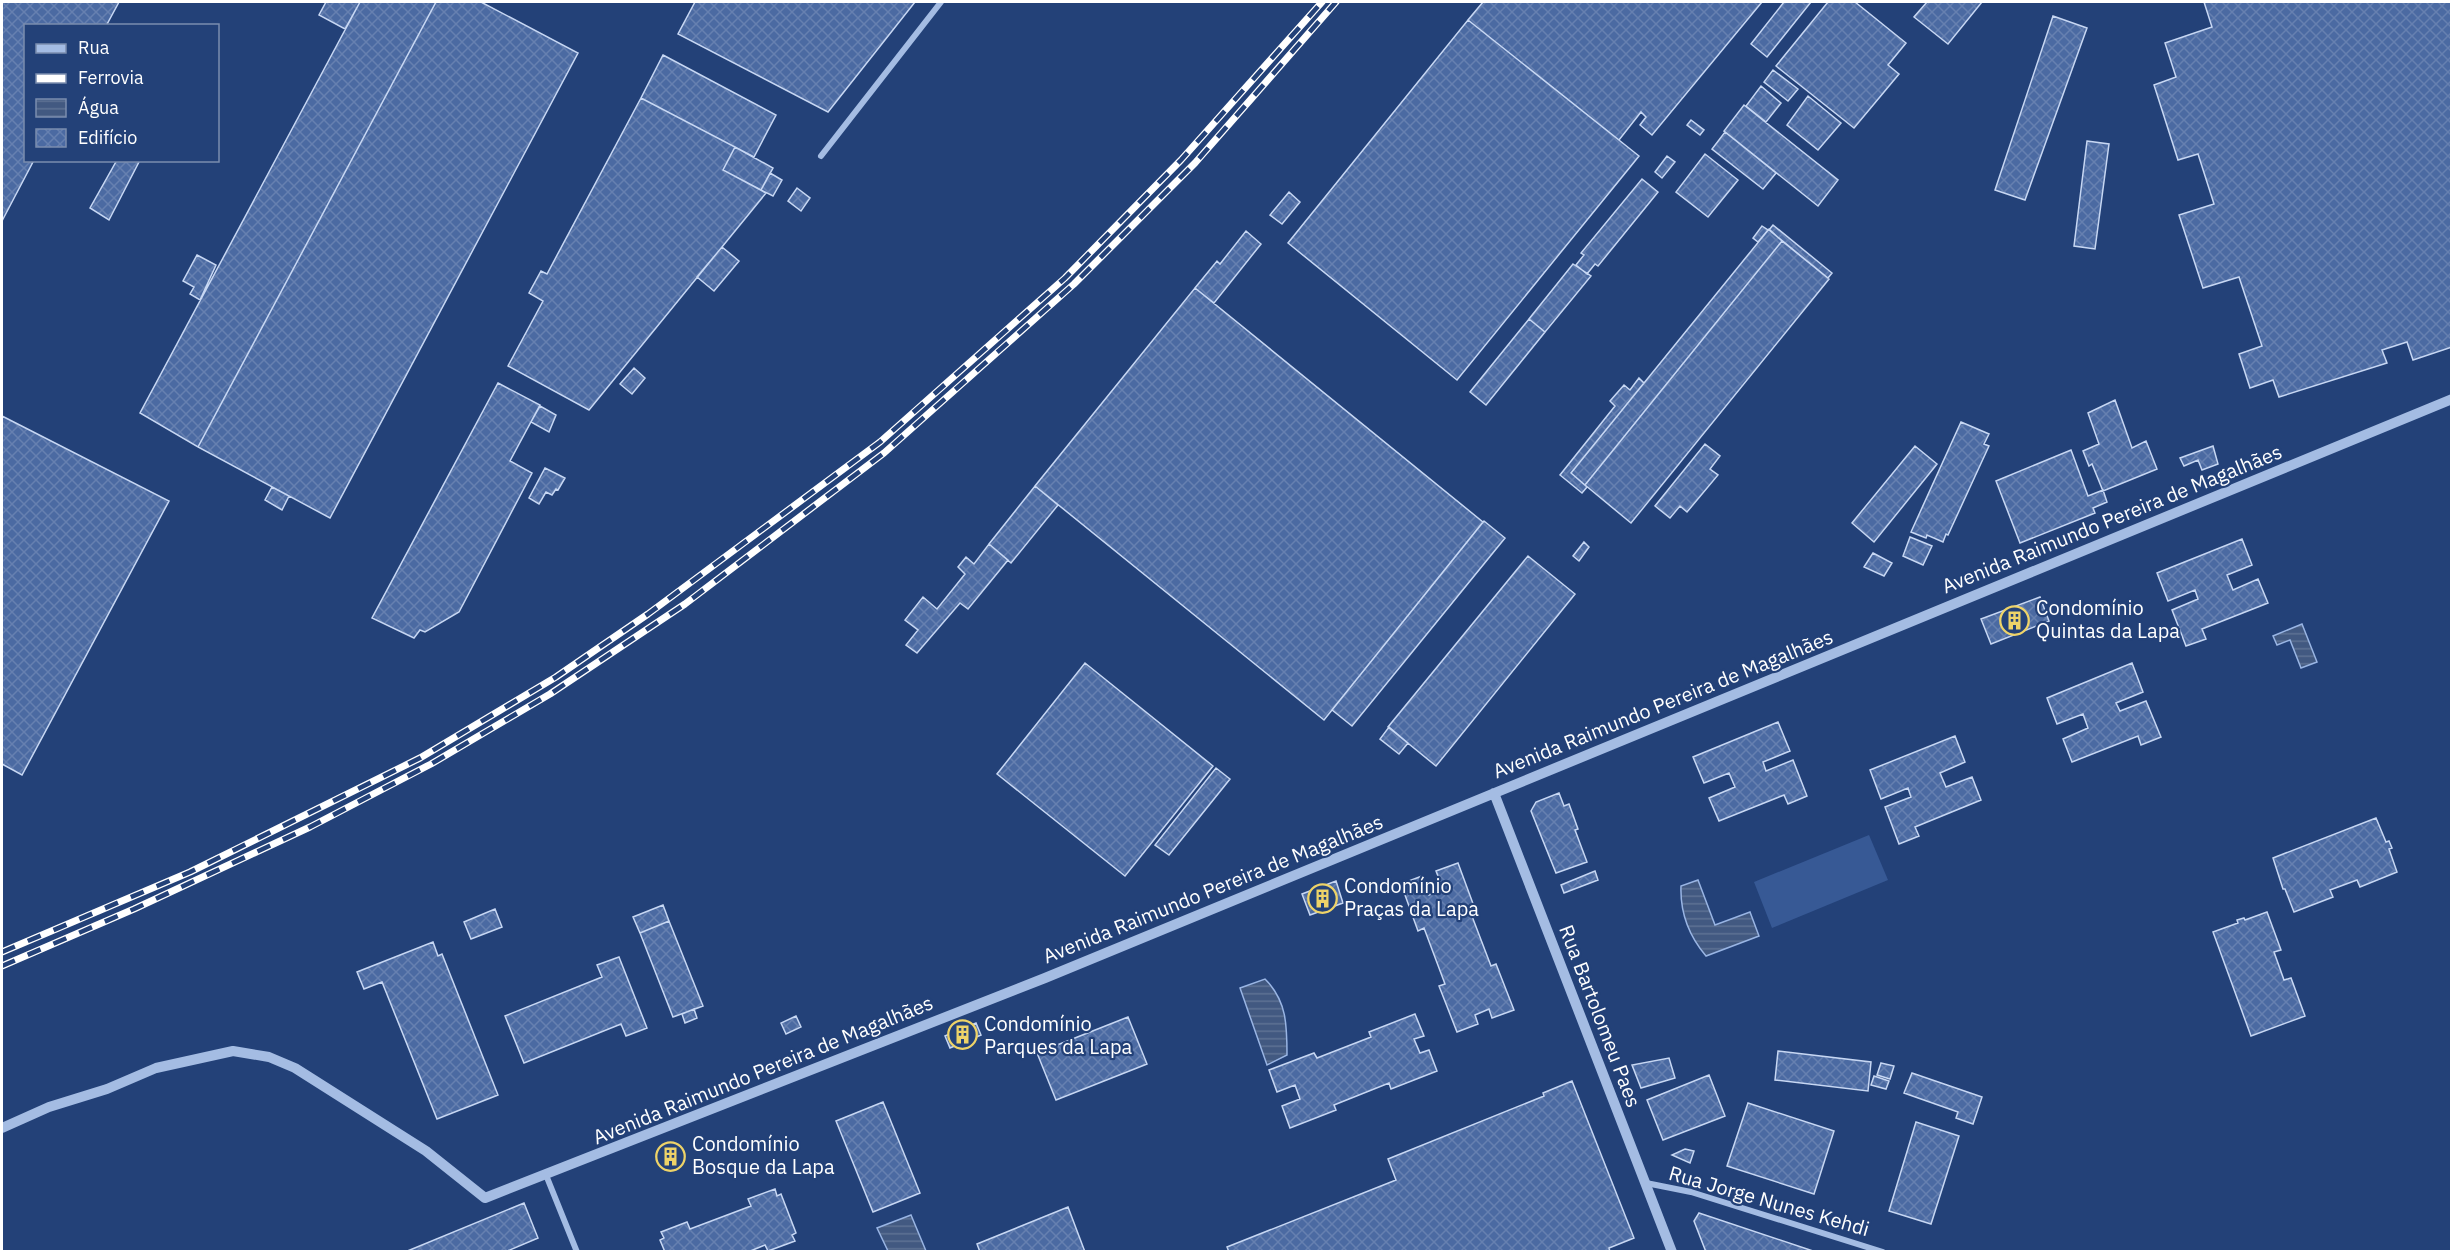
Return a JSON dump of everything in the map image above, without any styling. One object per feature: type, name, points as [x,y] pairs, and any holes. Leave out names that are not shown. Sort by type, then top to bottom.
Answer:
[{"type":"street","points":[[821,156],[941,2]]},
{"type":"street","name":"Avenida Raimundo Pereira de Magalhães","points":[[2,1128],[49,1107],[107,1089],[156,1068],[196,1057],[233,1051],[269,1057],[295,1068],[426,1151],[485,1198],[1034,982],[2451,399]]},
{"type":"street","name":"Rua Bartolomeu Paes","points":[[1494,793],[1672,1251]]},
{"type":"street","points":[[546,1175],[577,1251]]},
{"type":"street","name":"Rua Jorge Nunes Kehdi","points":[[1645,1183],[1691,1192],[1883,1251]]},
{"type":"shaded area","points":[[1869,835],[1888,880],[1772,928],[1754,882]]},
{"type":"water","points":[[2302,624],[2317,662],[2301,668],[2290,640],[2277,645],[2273,636]]},
{"type":"water","points":[[1698,880],[1715,925],[1750,912],[1759,936],[1706,956],[1690,932],[1682,906],[1681,886]]},
{"type":"water","points":[[1265,979],[1282,1005],[1287,1044],[1287,1055],[1267,1065],[1240,988]]},
{"type":"water","points":[[911,1215],[926,1251],[888,1251],[877,1228]]},
{"type":"building","points":[[2,2],[119,2],[107,24],[24,24],[24,162],[33,162],[2,221]]},
{"type":"building","points":[[326,2],[360,2],[345,29],[319,15]]},
{"type":"building","points":[[360,2],[436,2],[198,447],[140,413]]},
{"type":"building","points":[[436,2],[481,2],[578,53],[330,518],[198,447]]},
{"type":"building","points":[[695,2],[915,2],[828,112],[678,34]]},
{"type":"building","points":[[1483,2],[1762,2],[1652,135],[1640,125],[1646,117],[1641,112],[1619,140],[1468,20]]},
{"type":"building","points":[[1784,2],[1811,2],[1767,57],[1751,44]]},
{"type":"building","points":[[1828,2],[1855,2],[1906,43],[1888,65],[1899,74],[1854,128],[1776,66]]},
{"type":"building","points":[[1927,2],[1982,2],[1948,44],[1914,17]]},
{"type":"building","points":[[2204,2],[2452,2],[2452,347],[2413,360],[2407,342],[2382,350],[2387,363],[2279,397],[2273,380],[2250,388],[2239,354],[2262,346],[2239,277],[2203,288],[2179,215],[2214,204],[2198,154],[2178,160],[2154,85],[2176,77],[2165,43],[2212,27]]},
{"type":"building","points":[[2053,16],[2087,28],[2025,200],[1995,190]]},
{"type":"building","points":[[1468,20],[1639,156],[1457,380],[1288,243]]},
{"type":"building","points":[[663,55],[776,115],[754,157],[641,98]]},
{"type":"building","points":[[1773,70],[1798,89],[1788,101],[1764,82]]},
{"type":"building","points":[[1761,86],[1781,103],[1766,122],[1746,106]]},
{"type":"building","points":[[1808,96],[1841,123],[1818,150],[1787,125]]},
{"type":"building","points":[[641,98],[735,147],[723,170],[766,193],[589,410],[508,366],[543,301],[529,293],[541,271],[547,274]]},
{"type":"building","points":[[1744,105],[1838,180],[1818,206],[1724,131]]},
{"type":"building","points":[[1691,120],[1704,130],[1700,135],[1687,125]]},
{"type":"building","points":[[1725,132],[1776,173],[1763,189],[1712,149]]},
{"type":"building","points":[[2087,141],[2109,144],[2095,249],[2074,246]]},
{"type":"building","points":[[735,147],[773,168],[761,190],[723,170]]},
{"type":"building","points":[[1705,154],[1738,180],[1708,217],[1676,192]]},
{"type":"building","points":[[1667,156],[1675,162],[1662,178],[1655,172]]},
{"type":"building","points":[[116,162],[139,162],[109,220],[90,208]]},
{"type":"building","points":[[770,173],[782,180],[773,196],[761,190]]},
{"type":"building","points":[[1642,179],[1658,192],[1598,266],[1595,264],[1587,274],[1576,265],[1584,255],[1581,253]]},
{"type":"building","points":[[797,188],[810,198],[801,211],[788,201]]},
{"type":"building","points":[[1289,192],[1300,202],[1282,224],[1270,215]]},
{"type":"building","points":[[1773,225],[1832,273],[1828,278],[1769,230]]},
{"type":"building","points":[[1762,226],[1768,230],[1758,242],[1753,238]]},
{"type":"building","points":[[1769,229],[1782,241],[1585,485],[1571,473]]},
{"type":"building","points":[[1246,231],[1261,244],[1214,303],[1195,288],[1217,261],[1220,264]]},
{"type":"building","points":[[1782,241],[1829,279],[1631,523],[1585,485]]},
{"type":"building","points":[[722,247],[739,261],[714,291],[697,277]]},
{"type":"building","points":[[197,255],[216,265],[200,300],[190,294],[194,287],[183,281]]},
{"type":"building","points":[[1573,264],[1591,276],[1545,332],[1529,319]]},
{"type":"building","points":[[1195,288],[1483,522],[1324,720],[1035,486]]},
{"type":"building","points":[[1529,319],[1545,332],[1486,405],[1470,392]]},
{"type":"building","points":[[634,368],[645,378],[632,394],[620,384]]},
{"type":"building","points":[[1639,378],[1644,383],[1571,473],[1587,487],[1582,493],[1560,475],[1615,406],[1610,401],[1624,385],[1630,390]]},
{"type":"building","points":[[498,383],[540,405],[510,461],[532,473],[459,612],[425,632],[420,630],[414,638],[372,618]]},
{"type":"building","points":[[2115,400],[2132,448],[2146,441],[2157,469],[2103,491],[2092,464],[2089,466],[2083,451],[2099,444],[2088,413]]},
{"type":"building","points":[[540,406],[556,415],[549,432],[531,422]]},
{"type":"building","points":[[2,416],[169,501],[22,775],[2,764]]},
{"type":"building","points":[[1961,422],[1989,434],[1984,444],[1989,446],[1943,542],[1927,535],[1926,538],[1911,532]]},
{"type":"building","points":[[1705,444],[1720,456],[1710,469],[1718,475],[1687,512],[1680,506],[1670,518],[1655,506]]},
{"type":"building","points":[[1915,446],[1937,464],[1874,542],[1852,523]]},
{"type":"building","points":[[2213,446],[2218,464],[2202,470],[2198,460],[2184,466],[2180,458]]},
{"type":"building","points":[[2071,450],[2088,496],[2103,490],[2107,502],[2093,508],[2095,513],[2020,543],[1996,481]]},
{"type":"building","points":[[545,468],[565,478],[552,495],[546,492],[539,504],[529,498]]},
{"type":"building","points":[[1035,486],[1058,505],[1011,563],[989,544]]},
{"type":"building","points":[[272,487],[289,496],[282,510],[265,500]]},
{"type":"building","points":[[1484,521],[1505,538],[1352,726],[1332,710]]},
{"type":"building","points":[[1910,537],[1932,546],[1923,565],[1903,556]]},
{"type":"building","points":[[2242,539],[2252,565],[2227,575],[2233,590],[2258,579],[2268,603],[2202,629],[2206,639],[2186,646],[2172,610],[2198,599],[2195,590],[2168,601],[2157,573]]},
{"type":"building","points":[[1584,542],[1589,547],[1579,561],[1573,556]]},
{"type":"building","points":[[989,544],[1008,560],[968,609],[960,603],[917,653],[906,645],[918,630],[905,620],[923,597],[937,609],[965,574],[958,567],[966,557],[974,564]]},
{"type":"building","points":[[1873,553],[1892,563],[1884,576],[1864,567]]},
{"type":"building","points":[[1528,556],[1575,594],[1436,766],[1388,727]]},
{"type":"building","name":"Condomínio Quintas da Lapa","points":[[2040,597],[2049,621],[1991,644],[1981,619]]},
{"type":"building","points":[[1085,663],[1213,766],[1125,876],[997,774]]},
{"type":"building","points":[[2132,663],[2143,692],[2116,703],[2120,711],[2146,701],[2161,737],[2141,745],[2138,736],[2072,762],[2063,739],[2088,728],[2083,714],[2057,724],[2047,698]]},
{"type":"building","points":[[1778,722],[1790,751],[1763,762],[1766,771],[1793,760],[1807,796],[1788,804],[1784,795],[1719,821],[1709,798],[1735,787],[1729,773],[1704,783],[1693,757]]},
{"type":"building","points":[[1389,727],[1408,743],[1399,754],[1380,739]]},
{"type":"building","points":[[1955,736],[1965,762],[1940,773],[1946,787],[1972,777],[1981,800],[1915,827],[1919,836],[1899,844],[1885,807],[1911,797],[1908,788],[1881,799],[1870,770]]},
{"type":"building","points":[[1216,768],[1230,779],[1169,855],[1155,845]]},
{"type":"building","points":[[1559,793],[1564,806],[1569,804],[1578,829],[1575,830],[1587,862],[1556,873],[1531,811],[1536,802]]},
{"type":"building","points":[[2376,818],[2386,842],[2389,841],[2392,848],[2389,849],[2397,872],[2360,887],[2357,880],[2330,890],[2333,897],[2294,912],[2285,889],[2283,889],[2273,858]]},
{"type":"building","points":[[1458,863],[1475,909],[1470,911],[1491,966],[1496,964],[1514,1010],[1492,1018],[1489,1009],[1475,1015],[1478,1024],[1457,1032],[1439,986],[1445,984],[1424,928],[1418,931],[1401,884],[1422,876],[1429,895],[1443,889],[1436,871]]},
{"type":"building","points":[[1595,871],[1598,880],[1564,893],[1561,885]]},
{"type":"building","name":"Condomínio Praças da Lapa","points":[[1336,881],[1343,903],[1310,915],[1302,894]]},
{"type":"building","points":[[663,905],[669,921],[640,933],[633,917]]},
{"type":"building","points":[[495,909],[502,927],[471,939],[464,922]]},
{"type":"building","points":[[2267,912],[2281,950],[2274,952],[2284,980],[2291,978],[2305,1016],[2251,1036],[2213,932],[2238,923],[2237,920],[2244,918],[2245,920]]},
{"type":"building","points":[[669,921],[703,1006],[673,1017],[640,933]]},
{"type":"building","points":[[433,942],[438,956],[442,954],[498,1095],[437,1119],[382,982],[364,989],[357,972]]},
{"type":"building","points":[[619,957],[647,1028],[626,1036],[621,1024],[524,1063],[505,1016],[602,977],[597,965]]},
{"type":"building","points":[[694,1009],[697,1018],[685,1023],[682,1014]]},
{"type":"building","points":[[1415,1014],[1424,1036],[1414,1039],[1420,1053],[1429,1050],[1437,1071],[1391,1089],[1389,1083],[1334,1105],[1336,1110],[1290,1128],[1282,1106],[1300,1099],[1295,1085],[1277,1092],[1269,1070],[1314,1053],[1317,1058],[1371,1037],[1369,1032]]},
{"type":"building","points":[[796,1016],[801,1027],[786,1034],[781,1023]]},
{"type":"building","points":[[1128,1017],[1147,1064],[1056,1100],[1037,1053]]},
{"type":"building","name":"Condomínio Parques da Lapa","points":[[976,1023],[981,1035],[950,1048],[945,1036]]},
{"type":"building","points":[[1778,1051],[1871,1062],[1868,1091],[1775,1080]]},
{"type":"building","points":[[1669,1058],[1675,1078],[1641,1088],[1632,1065]]},
{"type":"building","points":[[1881,1063],[1894,1066],[1890,1079],[1877,1075]]},
{"type":"building","points":[[1912,1073],[1982,1097],[1973,1124],[1956,1118],[1958,1112],[1904,1093]]},
{"type":"building","points":[[1709,1075],[1725,1116],[1663,1140],[1647,1100]]},
{"type":"building","points":[[1874,1076],[1889,1081],[1886,1089],[1871,1085]]},
{"type":"building","points":[[1572,1081],[1634,1238],[1609,1248],[1610,1252],[1229,1252],[1227,1247],[1396,1180],[1388,1159],[1544,1096],[1543,1093]]},
{"type":"building","points":[[883,1102],[920,1193],[873,1212],[836,1121]]},
{"type":"building","points":[[1748,1103],[1834,1131],[1814,1194],[1727,1166]]},
{"type":"building","points":[[1916,1122],[1959,1136],[1931,1224],[1889,1211]]},
{"type":"building","name":"Condomínio Bosque da Lapa","points":[[676,1146],[681,1159],[666,1165],[661,1152]]},
{"type":"building","points":[[1685,1149],[1694,1151],[1690,1163],[1672,1155]]},
{"type":"building","points":[[775,1189],[777,1196],[781,1194],[796,1233],[792,1235],[795,1241],[768,1251],[765,1245],[748,1252],[665,1252],[660,1240],[664,1238],[661,1232],[687,1222],[690,1229],[751,1206],[748,1199]]},
{"type":"building","points":[[524,1203],[538,1238],[505,1252],[405,1252]]},
{"type":"building","points":[[1068,1207],[1085,1252],[980,1252],[977,1244]]},
{"type":"building","points":[[1699,1213],[1816,1252],[1706,1252],[1694,1221]]},
{"type":"railway","points":[[2,952],[190,872],[420,758],[556,677],[648,614],[880,442],[1065,278],[1181,160],[1322,2]]},
{"type":"railway","points":[[2,966],[134,909],[310,827],[431,764],[550,694],[685,604],[884,453],[1074,284],[1195,163],[1336,2]]},
{"type":"place","name":"Condomínio Quintas da Lapa","points":[[2015,620]]},
{"type":"place","name":"Condomínio Praças da Lapa","points":[[1323,898]]},
{"type":"place","name":"Condomínio Parques da Lapa","points":[[963,1035]]},
{"type":"place","name":"Condomínio Bosque da Lapa","points":[[671,1156]]}]
